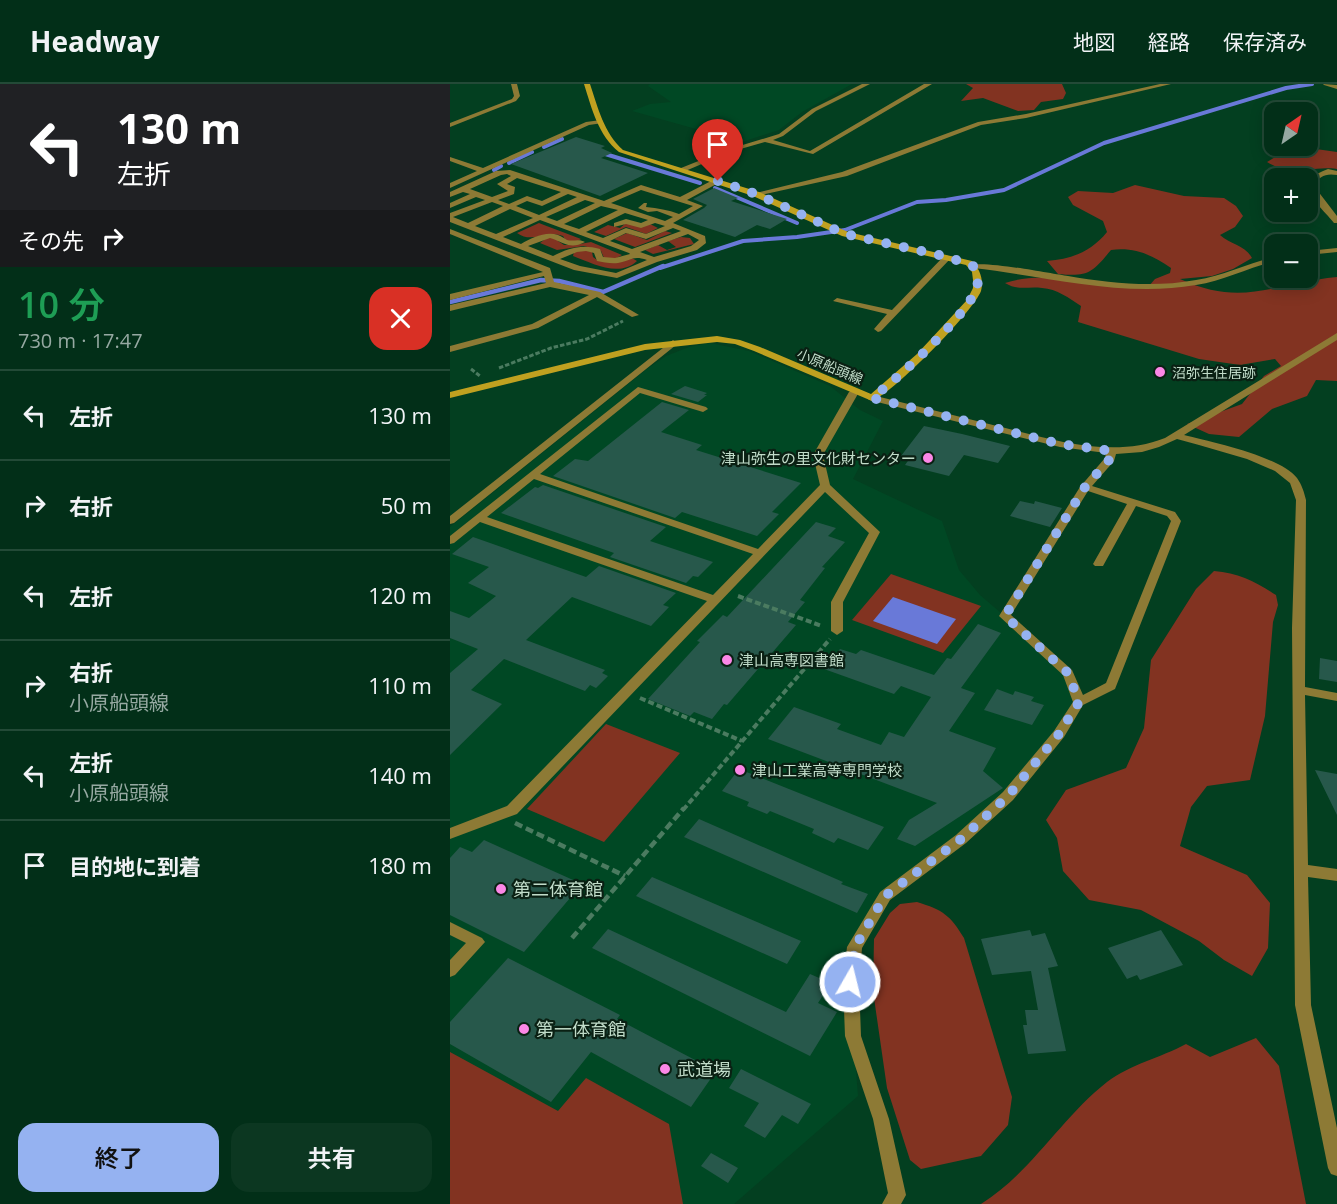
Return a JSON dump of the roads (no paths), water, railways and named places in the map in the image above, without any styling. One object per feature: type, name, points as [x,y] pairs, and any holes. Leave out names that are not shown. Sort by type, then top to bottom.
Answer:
[{"type":"main road","points":[[587,84],[610,141],[621,151],[756,194],[845,234],[948,257],[973,266]]},
{"type":"main road","name":"小原船頭線","points":[[450,395],[613,354],[710,339],[737,342],[872,398],[907,369],[967,304],[978,285],[973,266]]},
{"type":"street","points":[[450,125],[514,100],[517,96],[514,84]]},
{"type":"street","points":[[680,170],[788,131],[814,110],[867,84]]},
{"type":"street","points":[[766,140],[811,153],[929,84]]},
{"type":"street","points":[[756,194],[844,174],[980,123],[1026,116],[1168,84]]},
{"type":"street","points":[[1326,84],[1337,87]]},
{"type":"street","points":[[450,186],[588,123],[601,122]]},
{"type":"street","points":[[450,159],[484,171]]},
{"type":"street","points":[[1337,173],[1328,171],[1314,178],[1310,186],[1312,192],[1337,220]]},
{"type":"street","points":[[450,195],[504,172],[688,231],[702,238],[703,242],[617,276],[591,272],[451,218]]},
{"type":"street","points":[[451,218],[469,205],[496,201],[513,190],[501,184],[517,176]]},
{"type":"street","points":[[681,200],[718,181]]},
{"type":"street","points":[[451,218],[544,184]]},
{"type":"street","points":[[561,225],[641,187],[699,206],[646,237],[626,230],[604,241]]},
{"type":"street","points":[[463,189],[654,260]]},
{"type":"street","points":[[631,191],[690,210]]},
{"type":"street","points":[[468,226],[527,198],[542,204],[567,192]]},
{"type":"street","points":[[450,206],[476,194]]},
{"type":"street","points":[[620,196],[632,200],[631,205],[645,204],[642,208],[646,210],[657,209],[679,216]]},
{"type":"street","points":[[496,237],[584,197]]},
{"type":"street","points":[[579,232],[625,210]]},
{"type":"street","points":[[604,220],[619,226],[626,221],[641,226],[655,220]]},
{"type":"street","points":[[450,231],[547,270],[550,284]]},
{"type":"street","points":[[554,259],[573,250],[584,248],[597,251],[600,258],[609,261],[688,231]]},
{"type":"street","points":[[522,246],[550,235],[561,237],[563,242],[569,244],[593,237]]},
{"type":"street","points":[[660,241],[669,247]]},
{"type":"street","points":[[1318,252],[1337,250]]},
{"type":"street","points":[[878,329],[948,257]]},
{"type":"street","points":[[973,266],[1099,283],[1177,285],[1216,279],[1264,263]]},
{"type":"street","points":[[450,297],[548,273]]},
{"type":"street","points":[[450,308],[550,284],[597,294],[635,315]]},
{"type":"street","points":[[450,349],[535,326],[597,294]]},
{"type":"street","points":[[837,301],[893,313]]},
{"type":"street","points":[[872,398],[1060,444],[1112,451],[1135,451],[1154,447],[1175,436],[1337,336]]},
{"type":"street","points":[[450,521],[674,343]]},
{"type":"street","points":[[450,541],[638,390],[703,410]]},
{"type":"street","points":[[837,631],[837,602],[875,532],[825,486],[818,455],[854,392]]},
{"type":"street","points":[[1175,436],[1274,468],[1291,477],[1298,487],[1301,500],[1298,628],[1303,1005],[1337,1168]]},
{"type":"street","points":[[1079,702],[1068,673],[1005,616],[1085,487],[1110,459],[1112,451]]},
{"type":"street","points":[[532,475],[760,553]]},
{"type":"street","points":[[450,834],[512,810],[825,486]]},
{"type":"street","points":[[891,1204],[897,1195],[881,1119],[853,1036],[850,982],[855,947],[885,896],[961,839],[1008,796],[1059,734],[1079,702],[1111,686],[1176,520],[1171,514],[1085,487]]},
{"type":"street","points":[[1099,564],[1133,502]]},
{"type":"street","points":[[479,518],[714,600]]},
{"type":"street","points":[[1300,690],[1337,697]]},
{"type":"street","points":[[1300,870],[1337,875]]},
{"type":"street","points":[[450,928],[477,942],[450,970]]},
{"type":"water","points":[[893,597],[956,619],[937,644],[873,621]]},
{"type":"waterway","points":[[660,268],[743,241],[797,237],[845,230],[917,202],[946,200],[1004,190],[1104,143],[1286,88],[1312,84]]},
{"type":"waterway","points":[[544,147],[562,139]]},
{"type":"waterway","points":[[509,163],[532,152]]},
{"type":"waterway","points":[[602,153],[700,183]]},
{"type":"waterway","points":[[494,170],[501,166]]},
{"type":"waterway","points":[[715,188],[797,223]]},
{"type":"waterway","points":[[450,302],[541,280],[559,281],[603,292],[663,266]]},
{"type":"place","name":"沼弥生住居跡","points":[[1160,372]]},
{"type":"place","name":"津山弥生の里文化財センター","points":[[928,458]]},
{"type":"place","name":"津山高専図書館","points":[[727,660]]},
{"type":"place","name":"津山工業高等専門学校","points":[[740,770]]},
{"type":"place","name":"第二体育館","points":[[501,889]]},
{"type":"place","name":"第一体育館","points":[[524,1029]]},
{"type":"place","name":"武道場","points":[[665,1069]]}]
